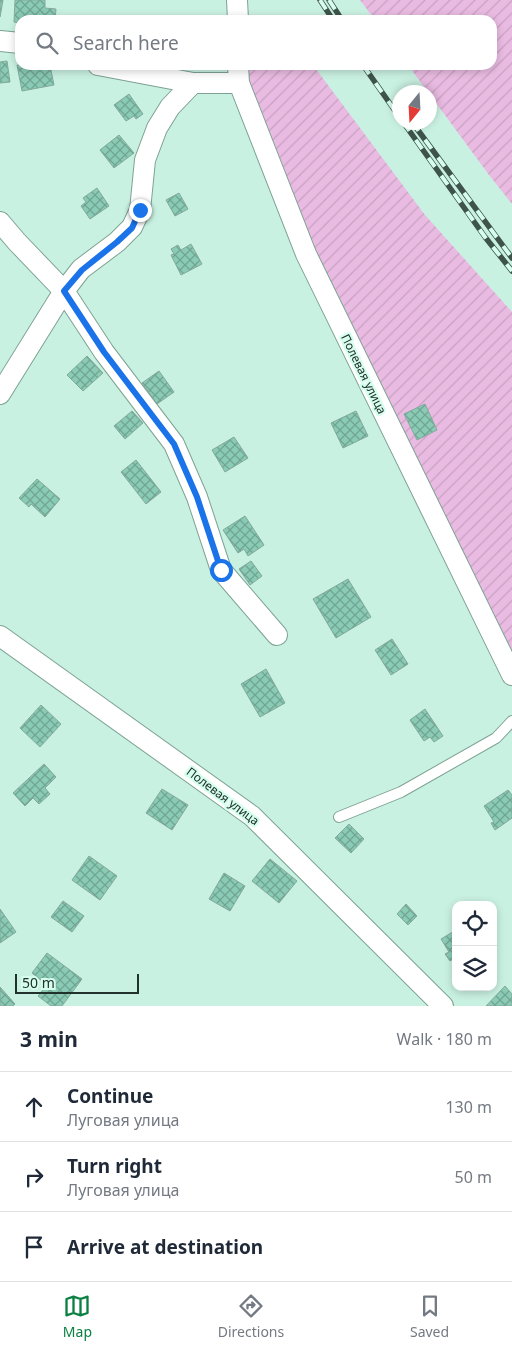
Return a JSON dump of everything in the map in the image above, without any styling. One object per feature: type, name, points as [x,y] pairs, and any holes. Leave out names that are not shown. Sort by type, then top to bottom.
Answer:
[{"type":"street","points":[[237,0],[238,15]]},
{"type":"street","points":[[0,41],[15,42]]},
{"type":"street","points":[[124,70],[193,83],[239,74]]},
{"type":"street","name":"Полевая улица","points":[[239,74],[306,254],[512,675]]},
{"type":"street","points":[[0,394],[64,291],[82,270],[132,228],[140,210],[144,160],[156,128],[170,107],[193,83]]},
{"type":"street","points":[[0,222],[64,291],[104,352],[174,444],[197,497],[221,570],[277,635]]},
{"type":"street","name":"Полевая улица","points":[[0,636],[252,816],[443,1006]]},
{"type":"lane","points":[[339,817],[401,792],[496,738],[512,721]]},
{"type":"shaded area","points":[[360,0],[512,0],[512,204],[437,104],[437,85],[423,85],[412,70],[497,70],[497,15],[371,15]]},
{"type":"shaded area","points":[[247,70],[317,70],[425,215],[512,312],[512,664],[233,81]]},
{"type":"building","points":[[0,0],[3,0],[0,17]]},
{"type":"building","points":[[15,0],[45,0],[45,8],[56,9],[55,15],[15,15],[14,22]]},
{"type":"building","points":[[7,61],[10,82],[0,83],[0,62]]},
{"type":"building","points":[[18,70],[51,70],[54,85],[22,91]]},
{"type":"building","points":[[129,94],[143,114],[136,119],[134,116],[126,121],[114,105]]},
{"type":"building","points":[[119,135],[134,153],[114,168],[100,150]]},
{"type":"building","points":[[97,188],[109,206],[90,219],[81,206],[86,202],[83,198]]},
{"type":"building","points":[[179,193],[188,209],[175,216],[166,200]]},
{"type":"building","points":[[191,244],[202,264],[181,275],[171,255],[174,254],[171,249],[178,245],[181,250]]},
{"type":"building","points":[[87,356],[103,373],[83,391],[67,375]]},
{"type":"building","points":[[159,371],[174,392],[157,404],[142,383]]},
{"type":"building","points":[[425,404],[437,430],[417,440],[404,414]]},
{"type":"building","points":[[132,411],[143,423],[125,439],[114,426]]},
{"type":"building","points":[[356,411],[368,436],[343,448],[331,423]]},
{"type":"building","points":[[234,437],[248,458],[225,472],[212,450]]},
{"type":"building","points":[[136,460],[161,492],[146,504],[121,472]]},
{"type":"building","points":[[37,479],[60,499],[45,517],[31,504],[29,507],[19,498]]},
{"type":"building","points":[[245,516],[264,545],[248,556],[244,549],[238,553],[223,530]]},
{"type":"building","points":[[251,561],[262,576],[250,585],[239,569]]},
{"type":"building","points":[[348,579],[371,617],[336,638],[313,599]]},
{"type":"building","points":[[392,639],[408,664],[391,675],[375,650]]},
{"type":"building","points":[[266,669],[285,703],[260,717],[241,684]]},
{"type":"building","points":[[41,705],[61,724],[40,747],[20,728]]},
{"type":"building","points":[[425,709],[443,736],[434,742],[430,737],[424,741],[410,720]]},
{"type":"building","points":[[44,764],[56,777],[45,788],[50,794],[39,804],[33,798],[25,806],[13,793]]},
{"type":"building","points":[[162,789],[188,805],[172,830],[146,813]]},
{"type":"building","points":[[508,790],[512,795],[512,818],[495,830],[491,823],[494,822],[484,806]]},
{"type":"building","points":[[349,824],[364,839],[351,853],[335,838]]},
{"type":"building","points":[[89,856],[117,876],[100,900],[72,880]]},
{"type":"building","points":[[270,859],[297,881],[279,903],[252,881]]},
{"type":"building","points":[[224,873],[245,886],[230,911],[209,899]]},
{"type":"building","points":[[63,901],[84,916],[72,932],[51,917]]},
{"type":"building","points":[[406,904],[417,916],[408,925],[397,914]]},
{"type":"building","points":[[0,909],[16,932],[0,943]]},
{"type":"building","points":[[452,932],[452,960],[450,961],[445,954],[449,952],[441,939]]},
{"type":"building","points":[[47,953],[82,979],[62,1006],[51,1006],[38,996],[47,985],[32,973]]},
{"type":"building","points":[[505,986],[512,994],[512,1006],[486,1006]]},
{"type":"building","points":[[0,987],[15,1004],[13,1006],[0,1006]]},
{"type":"railway","points":[[320,0],[330,15]]},
{"type":"railway","points":[[329,0],[339,15]]},
{"type":"railway","points":[[366,70],[392,107]]},
{"type":"railway","points":[[409,130],[485,237],[512,271]]},
{"type":"railway","points":[[418,130],[512,258]]},
{"type":"route","points":[[140,210],[132,228],[82,270],[64,291],[104,352],[174,444],[197,497],[221,570]]}]
